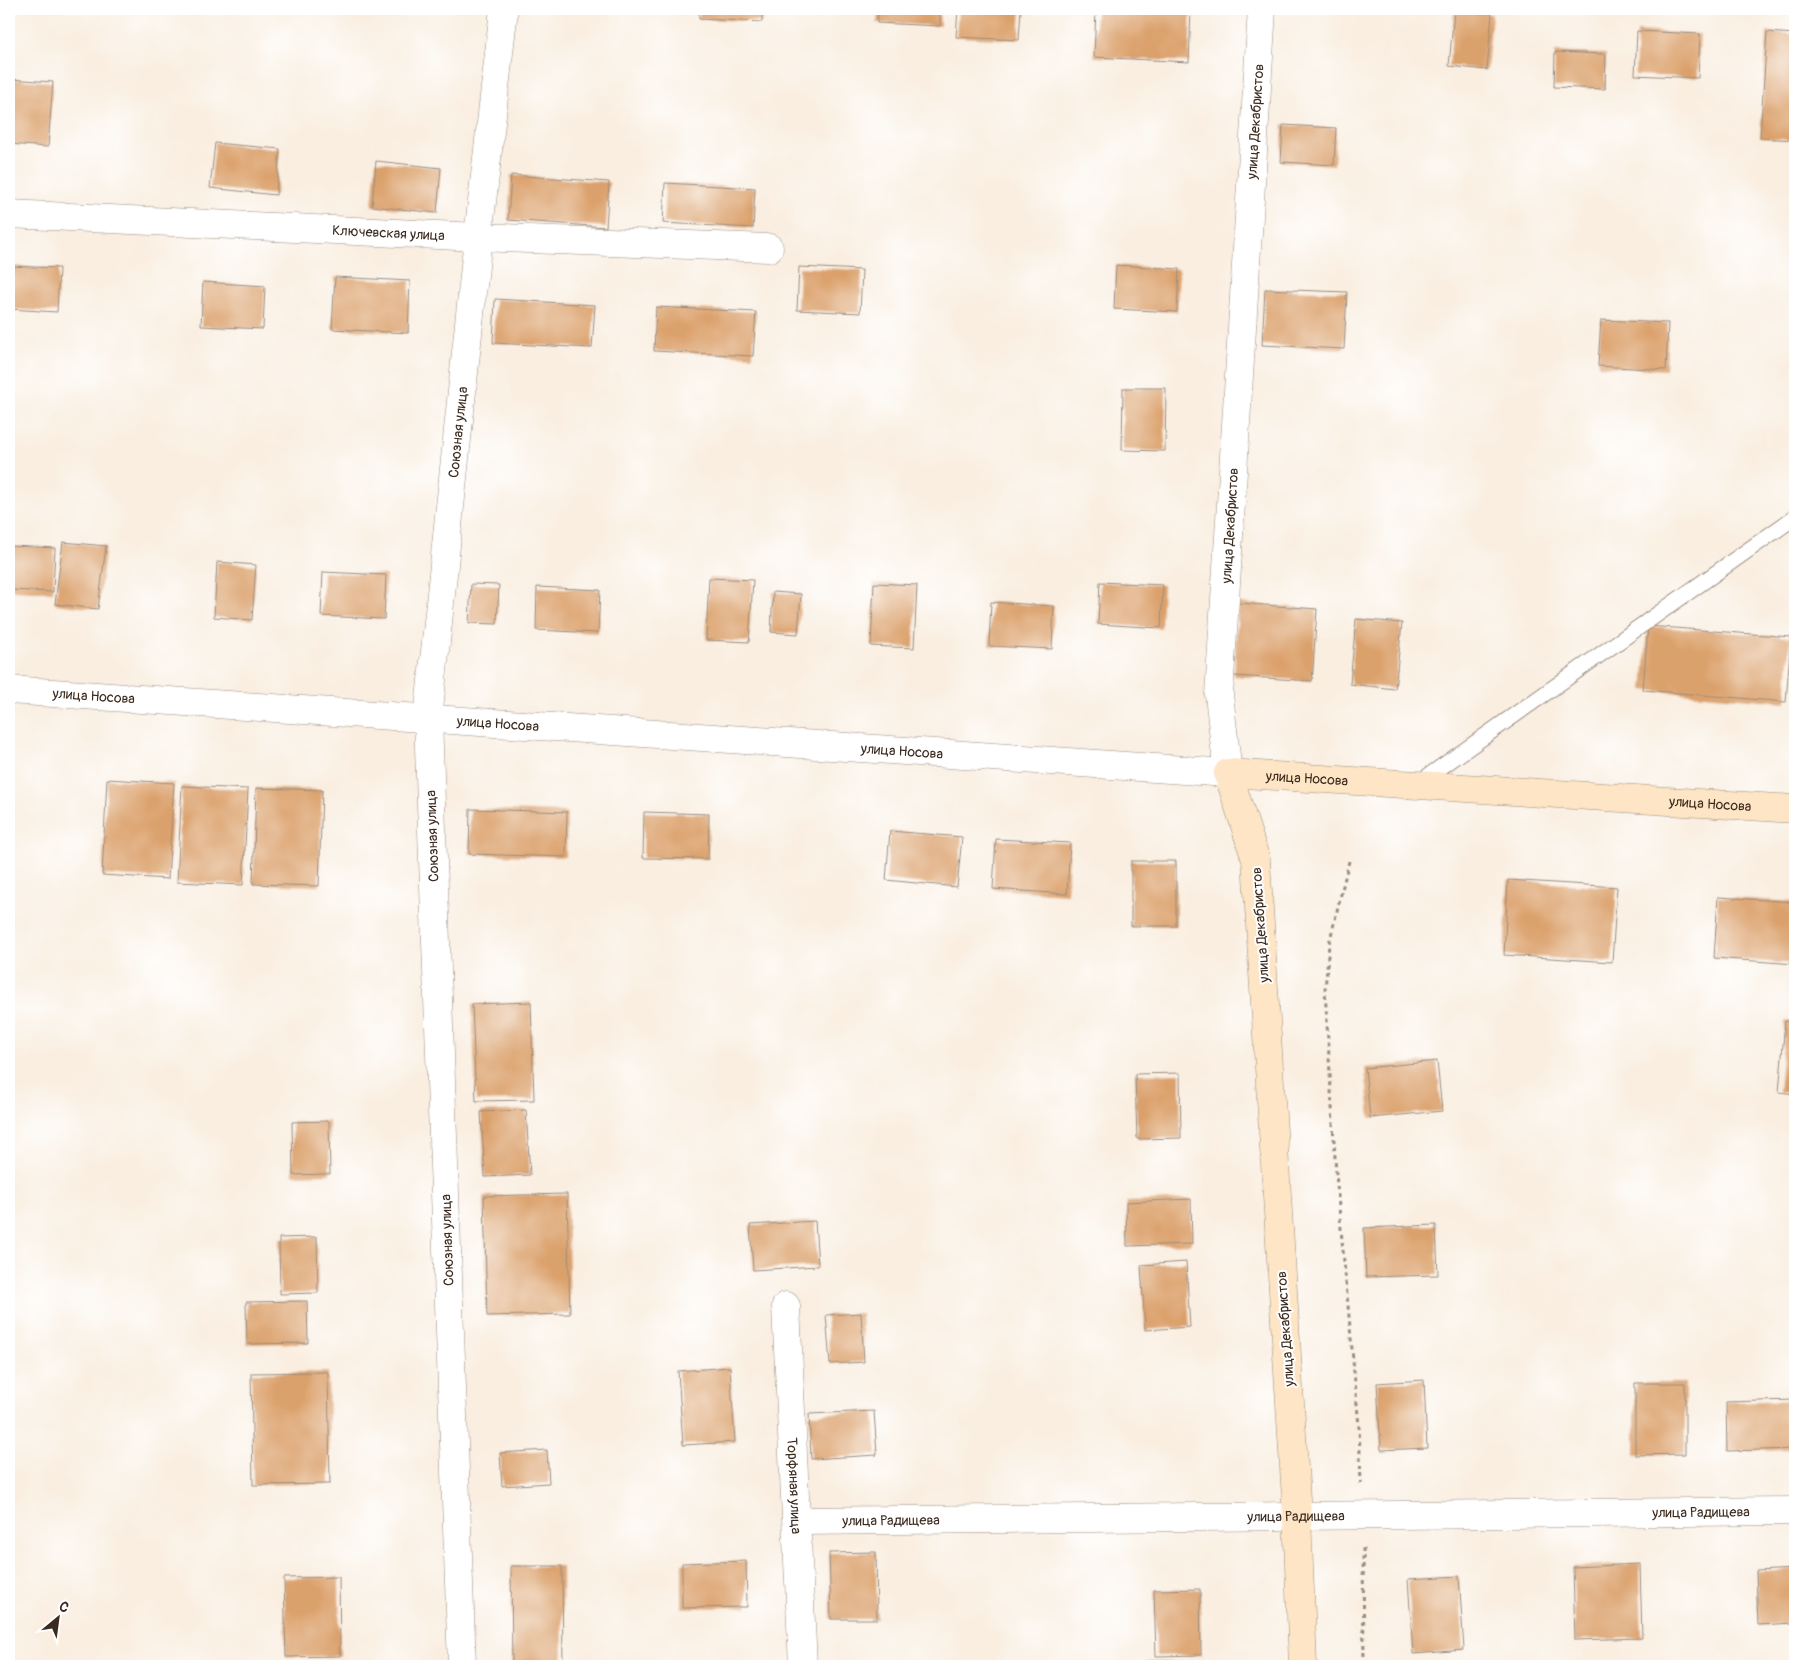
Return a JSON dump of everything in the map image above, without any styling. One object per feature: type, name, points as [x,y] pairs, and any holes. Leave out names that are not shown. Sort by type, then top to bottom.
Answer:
[{"type":"street","name":"Союзная улица","points":[[462,1666],[428,720],[478,237],[504,9]]},
{"type":"street","name":"улица Декабристов","points":[[1262,9],[1218,695],[1228,773],[1256,860],[1297,1515],[1303,1666]]},
{"type":"street","name":"Ключевская улица","points":[[9,214],[478,237],[768,248]]},
{"type":"street","name":"улица Носова","points":[[9,690],[428,720],[1795,809]]},
{"type":"street","name":"Торфяная улица","points":[[786,1306],[803,1666]]},
{"type":"street","name":"улица Радищева","points":[[797,1521],[1795,1511]]},
{"type":"lane","points":[[1416,785],[1795,517]]},
{"type":"path","points":[[1349,861],[1329,944],[1325,990],[1336,1174],[1358,1426],[1362,1514],[1364,1666]]},
{"type":"building","points":[[641,9],[677,9],[676,13]]},
{"type":"building","points":[[699,9],[762,9],[762,22],[699,19]]},
{"type":"building","points":[[878,9],[940,9],[940,26],[877,23]]},
{"type":"building","points":[[958,9],[1021,9],[1019,40],[956,37]]},
{"type":"building","points":[[1096,9],[1191,9],[1189,62],[1094,57]]},
{"type":"building","points":[[1454,11],[1492,14],[1487,70],[1449,66]]},
{"type":"building","points":[[1637,31],[1700,34],[1698,78],[1635,75]]},
{"type":"building","points":[[1767,32],[1795,34],[1795,140],[1760,138]]},
{"type":"building","points":[[1555,52],[1606,54],[1605,89],[1554,87]]},
{"type":"building","points":[[9,79],[53,82],[48,147],[9,144]]},
{"type":"building","points":[[1283,125],[1336,128],[1334,165],[1281,162]]},
{"type":"building","points":[[215,143],[280,149],[276,195],[210,188]]},
{"type":"building","points":[[376,161],[441,168],[437,213],[372,206]]},
{"type":"building","points":[[511,175],[609,182],[606,227],[508,220]]},
{"type":"building","points":[[665,183],[755,188],[753,228],[663,223]]},
{"type":"building","points":[[1116,265],[1179,269],[1177,312],[1114,309]]},
{"type":"building","points":[[9,266],[59,268],[57,312],[9,309]]},
{"type":"building","points":[[799,267],[862,270],[860,313],[797,310]]},
{"type":"building","points":[[335,277],[410,281],[408,333],[332,329]]},
{"type":"building","points":[[203,282],[265,286],[263,329],[201,326]]},
{"type":"building","points":[[1265,289],[1347,292],[1344,349],[1262,345]]},
{"type":"building","points":[[495,299],[595,305],[592,348],[493,343]]},
{"type":"building","points":[[656,307],[756,312],[753,356],[654,351]]},
{"type":"building","points":[[1601,320],[1668,323],[1666,370],[1598,366]]},
{"type":"building","points":[[1123,388],[1166,388],[1165,451],[1122,450]]},
{"type":"building","points":[[63,542],[106,546],[98,609],[55,604]]},
{"type":"building","points":[[9,546],[55,548],[53,592],[9,590]]},
{"type":"building","points":[[217,562],[256,565],[252,620],[214,617]]},
{"type":"building","points":[[323,572],[386,575],[384,619],[321,616]]},
{"type":"building","points":[[709,578],[753,580],[749,642],[706,640]]},
{"type":"building","points":[[1100,582],[1163,585],[1161,628],[1098,624]]},
{"type":"building","points":[[874,583],[917,585],[914,648],[871,646]]},
{"type":"building","points":[[471,584],[499,585],[497,624],[469,623]]},
{"type":"building","points":[[537,587],[600,590],[598,633],[536,630]]},
{"type":"building","points":[[773,592],[801,594],[798,634],[771,632]]},
{"type":"building","points":[[991,602],[1054,606],[1052,649],[989,646]]},
{"type":"building","points":[[1238,603],[1317,609],[1312,681],[1234,676]]},
{"type":"building","points":[[1356,619],[1402,623],[1395,689],[1350,684]]},
{"type":"building","points":[[1648,626],[1791,637],[1786,702],[1643,690]]},
{"type":"building","points":[[107,779],[174,783],[168,879],[102,875]]},
{"type":"building","points":[[182,786],[248,789],[243,885],[177,882]]},
{"type":"building","points":[[256,788],[322,790],[319,886],[253,884]]},
{"type":"building","points":[[470,809],[567,812],[566,857],[469,854]]},
{"type":"building","points":[[644,812],[709,814],[708,859],[643,858]]},
{"type":"building","points":[[890,831],[962,837],[957,887],[886,880]]},
{"type":"building","points":[[996,839],[1070,843],[1067,894],[993,889]]},
{"type":"building","points":[[1131,861],[1176,861],[1176,926],[1131,926]]},
{"type":"building","points":[[1508,880],[1617,887],[1612,962],[1504,955]]},
{"type":"building","points":[[1718,897],[1795,902],[1795,964],[1714,958]]},
{"type":"building","points":[[531,1002],[534,1100],[476,1101],[472,1004]]},
{"type":"building","points":[[1785,1021],[1795,1022],[1795,1094],[1779,1092]]},
{"type":"building","points":[[1437,1061],[1442,1111],[1370,1118],[1365,1068]]},
{"type":"building","points":[[1180,1073],[1181,1138],[1137,1139],[1135,1074]]},
{"type":"building","points":[[526,1110],[530,1175],[485,1177],[481,1112]]},
{"type":"building","points":[[329,1121],[330,1174],[293,1175],[292,1122]]},
{"type":"building","points":[[567,1194],[570,1314],[487,1316],[484,1196]]},
{"type":"building","points":[[1191,1199],[1192,1244],[1127,1246],[1126,1202]]},
{"type":"building","points":[[815,1221],[818,1266],[753,1270],[750,1225]]},
{"type":"building","points":[[1436,1225],[1438,1275],[1366,1277],[1364,1228]]},
{"type":"building","points":[[317,1237],[318,1293],[280,1294],[279,1238]]},
{"type":"building","points":[[1186,1262],[1190,1327],[1145,1330],[1141,1265]]},
{"type":"building","points":[[307,1301],[308,1343],[247,1344],[246,1302]]},
{"type":"building","points":[[861,1313],[864,1362],[830,1364],[826,1315]]},
{"type":"building","points":[[730,1367],[735,1442],[683,1445],[678,1371]]},
{"type":"building","points":[[328,1372],[330,1484],[253,1485],[251,1373]]},
{"type":"building","points":[[1424,1380],[1427,1448],[1381,1450],[1377,1383]]},
{"type":"building","points":[[1635,1383],[1685,1383],[1685,1454],[1635,1455]]},
{"type":"building","points":[[1795,1400],[1795,1449],[1727,1451],[1726,1402]]},
{"type":"building","points":[[874,1411],[877,1455],[811,1459],[809,1414]]},
{"type":"building","points":[[547,1450],[549,1483],[502,1486],[500,1453]]},
{"type":"building","points":[[876,1552],[877,1619],[831,1619],[829,1553]]},
{"type":"building","points":[[746,1561],[747,1607],[682,1608],[682,1563]]},
{"type":"building","points":[[1640,1564],[1642,1638],[1575,1640],[1573,1567]]},
{"type":"building","points":[[511,1566],[562,1566],[563,1666],[512,1666]]},
{"type":"building","points":[[1795,1569],[1795,1623],[1758,1625],[1756,1571]]},
{"type":"building","points":[[1459,1576],[1464,1650],[1413,1654],[1408,1579]]},
{"type":"building","points":[[339,1577],[340,1656],[286,1657],[284,1578]]},
{"type":"building","points":[[1200,1589],[1201,1655],[1156,1656],[1154,1590]]},
{"type":"building","points":[[1147,1662],[1202,1662],[1202,1666],[1147,1666]]}]
